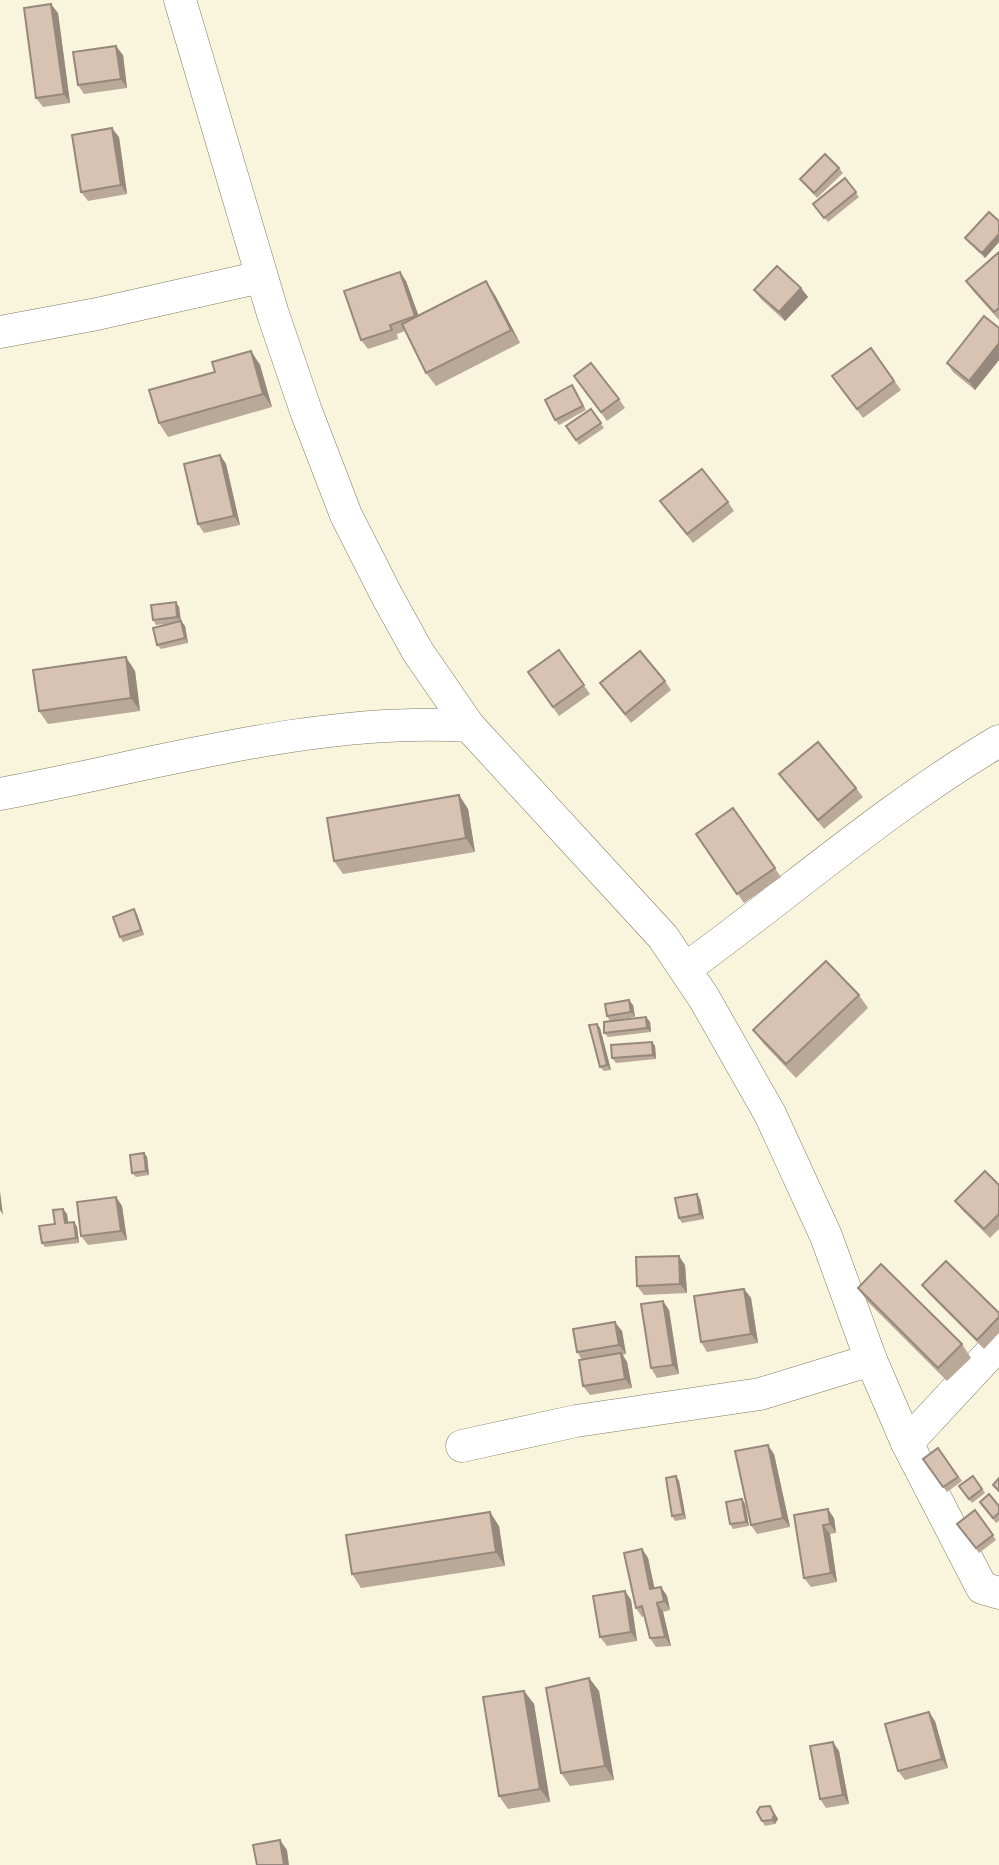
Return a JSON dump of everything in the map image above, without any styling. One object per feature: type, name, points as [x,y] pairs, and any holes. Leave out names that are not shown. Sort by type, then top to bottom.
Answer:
[{"type":"street","points":[[180,0],[261,277],[306,411],[346,515],[387,596],[435,678],[469,726],[636,906],[663,937],[685,969],[771,1114],[826,1236],[871,1360],[906,1443],[982,1588],[999,1593]]},
{"type":"street","points":[[0,332],[97,314],[261,277]]},
{"type":"street","points":[[414,722],[435,678]]},
{"type":"street","points":[[0,794],[223,749],[414,722],[469,726]]},
{"type":"street","points":[[685,969],[792,890],[815,867],[897,807],[999,741]]},
{"type":"street","points":[[906,1443],[999,1344]]},
{"type":"street","points":[[462,1446],[576,1422],[760,1394],[871,1360]]},
{"type":"building","points":[[51,4],[64,94],[36,98],[24,8]]},
{"type":"building","points":[[116,46],[121,79],[78,85],[73,52]]},
{"type":"building","points":[[112,128],[121,185],[81,192],[72,135]]},
{"type":"building","points":[[825,154],[839,168],[814,193],[800,179]]},
{"type":"building","points":[[845,178],[856,192],[824,218],[813,204]]},
{"type":"building","points":[[989,212],[999,221],[999,234],[982,253],[965,238]]},
{"type":"building","points":[[999,252],[999,308],[994,312],[966,281]]},
{"type":"building","points":[[777,266],[801,288],[779,312],[754,290]]},
{"type":"building","points":[[400,272],[415,316],[390,325],[392,330],[361,340],[344,291]]},
{"type":"building","points":[[486,281],[511,330],[426,373],[402,324]]},
{"type":"building","points":[[984,316],[999,328],[999,343],[969,381],[947,363]]},
{"type":"building","points":[[871,348],[894,381],[857,409],[832,376]]},
{"type":"building","points":[[251,351],[263,394],[159,423],[149,390],[215,372],[212,362]]},
{"type":"building","points":[[591,363],[619,399],[601,412],[574,376]]},
{"type":"building","points":[[572,385],[583,406],[555,420],[545,400]]},
{"type":"building","points":[[591,409],[601,423],[576,440],[566,426]]},
{"type":"building","points":[[220,455],[234,516],[198,524],[184,464]]},
{"type":"building","points":[[702,469],[728,502],[687,534],[660,501]]},
{"type":"building","points":[[176,602],[177,617],[153,620],[151,605]]},
{"type":"building","points":[[181,621],[185,638],[157,645],[153,628]]},
{"type":"building","points":[[559,650],[584,685],[553,707],[528,672]]},
{"type":"building","points":[[640,651],[665,681],[625,714],[600,683]]},
{"type":"building","points":[[126,657],[131,698],[39,711],[33,670]]},
{"type":"building","points":[[818,742],[856,788],[818,820],[779,774]]},
{"type":"building","points":[[459,795],[466,838],[334,861],[327,818]]},
{"type":"building","points":[[733,808],[775,868],[737,894],[696,834]]},
{"type":"building","points":[[134,909],[141,930],[120,937],[113,917]]},
{"type":"building","points":[[826,961],[859,995],[786,1064],[753,1030]]},
{"type":"building","points":[[629,1000],[631,1012],[607,1016],[605,1004]]},
{"type":"building","points":[[646,1017],[647,1028],[604,1033],[604,1022]]},
{"type":"building","points":[[597,1024],[607,1065],[600,1067],[589,1025]]},
{"type":"building","points":[[652,1042],[653,1055],[612,1058],[611,1045]]},
{"type":"building","points":[[144,1153],[146,1171],[132,1173],[130,1155]]},
{"type":"building","points":[[985,1171],[999,1185],[999,1214],[984,1229],[955,1201]]},
{"type":"building","points":[[697,1194],[700,1214],[679,1218],[675,1198]]},
{"type":"building","points":[[116,1197],[121,1231],[81,1236],[77,1202]]},
{"type":"building","points":[[63,1209],[65,1223],[74,1222],[76,1238],[42,1243],[39,1226],[55,1224],[53,1210]]},
{"type":"building","points":[[679,1256],[680,1284],[637,1286],[636,1257]]},
{"type":"building","points":[[946,1261],[999,1313],[999,1317],[977,1340],[922,1285]]},
{"type":"building","points":[[881,1264],[962,1344],[938,1368],[858,1288]]},
{"type":"building","points":[[744,1289],[751,1334],[701,1342],[694,1296]]},
{"type":"building","points":[[663,1301],[673,1365],[651,1368],[641,1304]]},
{"type":"building","points":[[615,1322],[619,1345],[577,1352],[573,1329]]},
{"type":"building","points":[[621,1353],[625,1379],[583,1386],[579,1360]]},
{"type":"building","points":[[768,1445],[783,1518],[751,1525],[735,1451]]},
{"type":"building","points":[[938,1448],[958,1477],[943,1487],[923,1459]]},
{"type":"building","points":[[676,1476],[683,1514],[672,1516],[666,1478]]},
{"type":"building","points":[[973,1476],[982,1489],[969,1499],[959,1486]]},
{"type":"building","points":[[999,1478],[999,1491],[993,1485]]},
{"type":"building","points":[[989,1494],[999,1506],[999,1513],[993,1518],[980,1502]]},
{"type":"building","points":[[742,1499],[746,1522],[730,1524],[726,1502]]},
{"type":"building","points":[[828,1509],[830,1524],[823,1525],[831,1573],[804,1578],[794,1515]]},
{"type":"building","points":[[975,1510],[993,1535],[976,1548],[957,1524]]},
{"type":"building","points":[[490,1512],[496,1552],[352,1574],[346,1535]]},
{"type":"building","points":[[642,1549],[650,1589],[661,1587],[664,1601],[657,1603],[665,1637],[650,1638],[642,1606],[636,1608],[624,1553]]},
{"type":"building","points":[[625,1591],[631,1632],[600,1637],[593,1596]]},
{"type":"building","points":[[589,1678],[605,1766],[561,1773],[546,1688]]},
{"type":"building","points":[[524,1691],[540,1789],[499,1796],[483,1697]]},
{"type":"building","points":[[929,1712],[942,1759],[898,1771],[885,1724]]},
{"type":"building","points":[[833,1742],[843,1795],[820,1799],[810,1746]]},
{"type":"building","points":[[770,1806],[774,1815],[772,1820],[762,1821],[757,1812],[760,1807]]},
{"type":"building","points":[[280,1840],[284,1865],[257,1865],[253,1845]]}]
